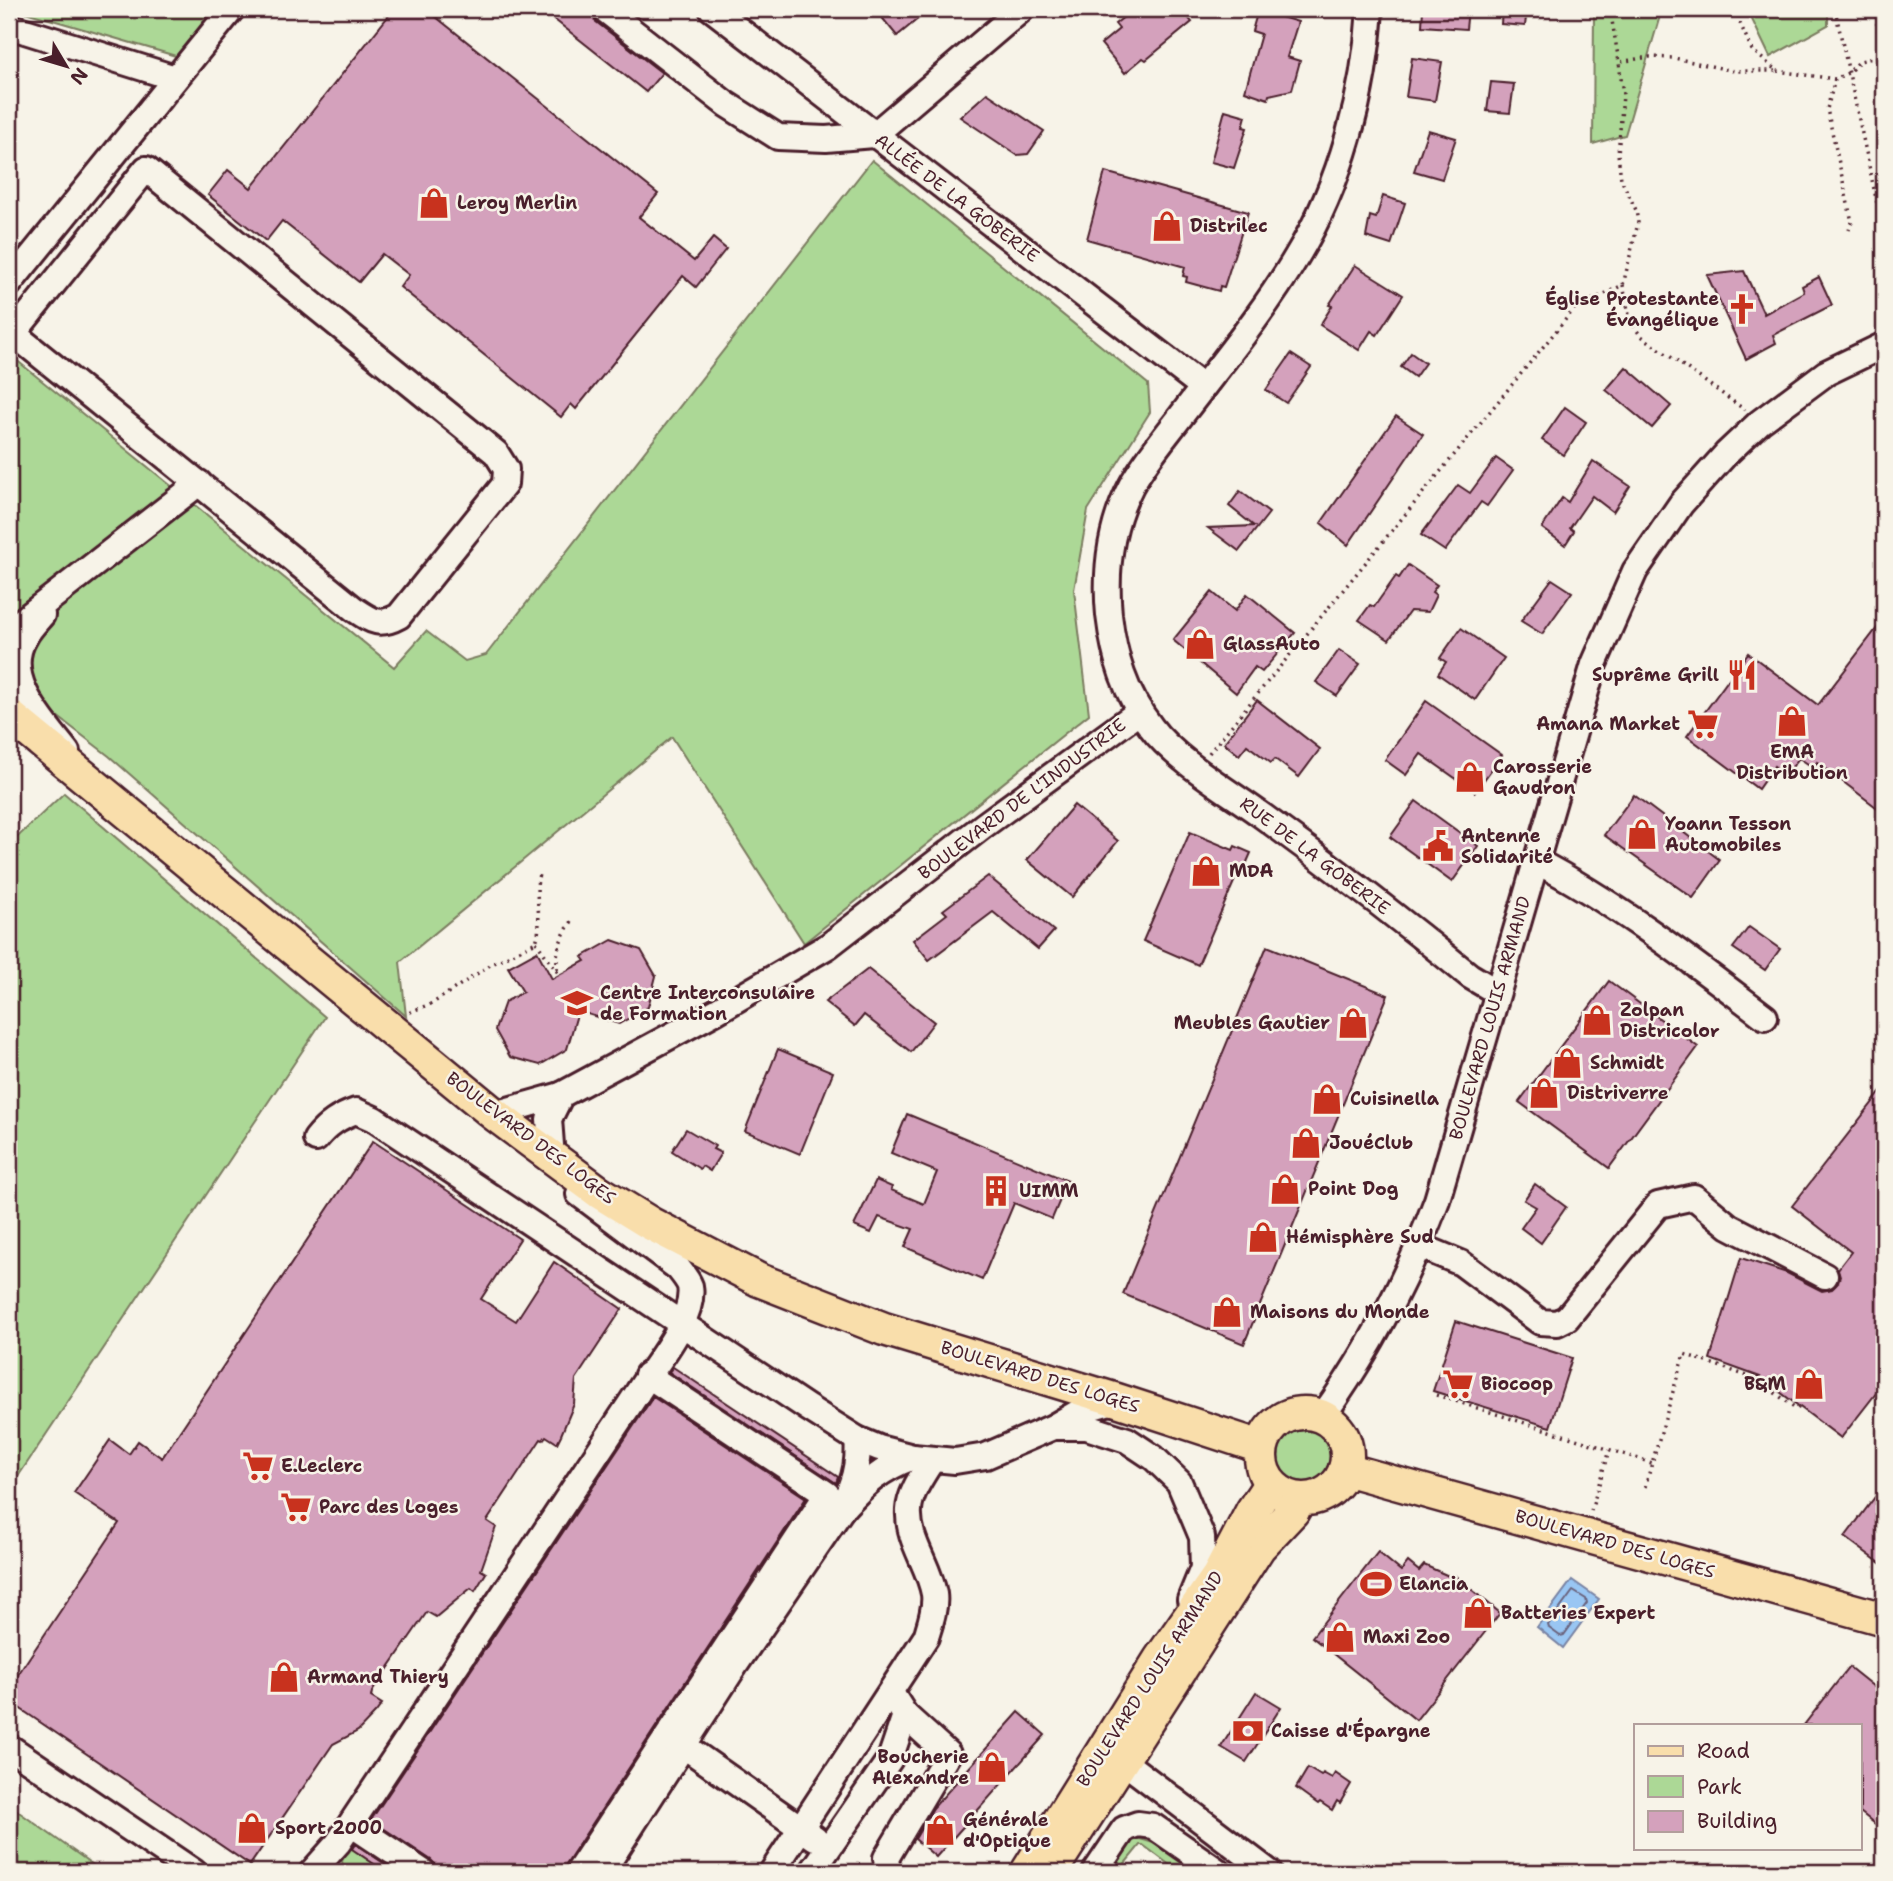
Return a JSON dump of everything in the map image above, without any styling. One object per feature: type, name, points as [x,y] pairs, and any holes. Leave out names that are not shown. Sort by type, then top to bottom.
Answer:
[{"type":"main road","name":"BOULEVARD DES LOGES","points":[[9,715],[494,1114],[599,1192],[651,1224],[760,1280],[884,1329],[1261,1447]]},
{"type":"main road","points":[[1297,1413],[1322,1417],[1341,1433],[1347,1457],[1345,1469],[1338,1483],[1327,1493],[1313,1499],[1287,1497],[1270,1484],[1260,1460],[1266,1435],[1274,1425],[1297,1413]]},
{"type":"main road","name":"BOULEVARD DES LOGES","points":[[1345,1469],[1884,1619]]},
{"type":"main road","name":"BOULEVARD LOUIS ARMAND","points":[[1027,1872],[1160,1660],[1218,1576],[1252,1511],[1270,1484]]},
{"type":"main road","name":"BOULEVARD LOUIS ARMAND","points":[[1051,1872],[1124,1762],[1259,1547],[1293,1511],[1298,1499]]},
{"type":"street","points":[[9,284],[232,9]]},
{"type":"street","points":[[604,9],[726,104],[778,137],[826,139],[874,135],[1022,9]]},
{"type":"street","name":"ALLÉE DE LA GOBERIE","points":[[712,9],[1203,387]]},
{"type":"street","name":"BOULEVARD DE L'INDUSTRIE","points":[[494,1114],[561,1095],[715,1012],[828,946],[1004,810],[1140,711],[1129,692],[1115,656],[1107,595],[1107,566],[1124,503],[1150,456],[1263,311],[1297,258],[1325,204],[1359,92],[1370,9]]},
{"type":"street","points":[[9,26],[175,78]]},
{"type":"street","points":[[146,169],[496,453],[506,469],[505,484],[399,616],[386,623],[373,621],[354,609],[11,332],[146,169]]},
{"type":"street","name":"BOULEVARD LOUIS ARMAND","points":[[1322,1417],[1348,1381],[1381,1324],[1420,1246],[1437,1200],[1594,664],[1635,571],[1681,504],[1726,454],[1760,422],[1826,373],[1884,345]]},
{"type":"street","points":[[9,631],[198,483]]},
{"type":"street","points":[[72,582],[24,637],[19,650],[17,674],[30,702],[89,781]]},
{"type":"street","name":"RUE DE LA GOBERIE","points":[[1140,711],[1162,740],[1196,768],[1297,841],[1470,976],[1497,992]]},
{"type":"street","points":[[1536,861],[1588,890],[1647,929],[1765,1017]]},
{"type":"street","points":[[552,1158],[549,1119],[561,1095]]},
{"type":"street","points":[[316,1139],[338,1117],[356,1111],[374,1119],[857,1439],[879,1448],[923,1459],[955,1461],[986,1456],[1053,1427],[1082,1409],[1117,1400]]},
{"type":"street","points":[[312,1872],[344,1833],[648,1375],[682,1323],[690,1304],[690,1284],[678,1268],[549,1170],[494,1114]]},
{"type":"street","points":[[1420,1246],[1461,1263],[1540,1322],[1557,1323],[1567,1318],[1658,1205],[1694,1197],[1729,1226],[1825,1276]]},
{"type":"street","points":[[578,1872],[827,1494],[648,1375]]},
{"type":"street","points":[[1053,1427],[1087,1427],[1127,1440],[1153,1458],[1179,1482],[1202,1537],[1203,1568],[1198,1584],[1160,1660]]},
{"type":"street","points":[[842,1509],[855,1479],[859,1455],[857,1439]]},
{"type":"street","points":[[614,1868],[684,1746],[742,1655],[842,1509],[869,1481],[891,1466],[923,1459]]},
{"type":"street","points":[[772,1872],[918,1651],[932,1618],[934,1596],[926,1567],[913,1540],[909,1510],[923,1459]]},
{"type":"street","points":[[888,1872],[886,1858],[948,1754],[905,1716],[891,1693]]},
{"type":"street","points":[[812,1872],[890,1759],[905,1716]]},
{"type":"street","points":[[684,1746],[828,1847]]},
{"type":"street","points":[[9,1747],[194,1872]]},
{"type":"street","points":[[1124,1762],[1269,1872]]},
{"type":"street","points":[[1095,1872],[1112,1843],[1124,1829],[1138,1824],[1153,1826],[1219,1872]]},
{"type":"street","points":[[336,1872],[344,1833]]},
{"type":"street","points":[[344,1833],[423,1872]]},
{"type":"path","points":[[1610,9],[1623,95],[1618,155],[1621,179],[1636,210],[1638,223],[1623,285],[1630,320],[1640,335],[1760,422]]},
{"type":"path","points":[[1738,9],[1739,21],[1752,50],[1777,71]]},
{"type":"path","points":[[1835,9],[1877,203],[1884,223]]},
{"type":"path","points":[[1875,9],[1884,74]]},
{"type":"path","points":[[1619,62],[1649,57],[1674,58],[1734,71],[1777,71],[1835,79],[1860,61],[1881,55]]},
{"type":"path","points":[[1835,79],[1827,109],[1852,222],[1849,230]]},
{"type":"path","points":[[1196,768],[1576,308],[1623,285]]},
{"type":"path","points":[[408,1013],[433,1003],[490,965],[536,942],[541,930],[537,883],[540,871]]},
{"type":"path","points":[[536,942],[558,972],[555,960],[559,944],[573,920]]},
{"type":"path","points":[[1645,1488],[1684,1354],[1756,1378],[1797,1409],[1799,1407]]},
{"type":"path","points":[[1436,1395],[1652,1463]]},
{"type":"path","points":[[1591,1511],[1609,1450]]},
{"type":"green space","points":[[15,9],[214,9],[176,56]]},
{"type":"green space","points":[[1594,9],[1662,9],[1625,135],[1593,144]]},
{"type":"green space","points":[[1747,9],[1828,9],[1828,25],[1770,57]]},
{"type":"green space","points":[[872,160],[1148,384],[1150,412],[1088,510],[1074,590],[1089,714],[804,943],[672,737],[400,962],[406,1016],[109,756],[9,679],[9,354],[394,667],[426,631],[465,661],[486,655]]},
{"type":"green space","points":[[64,793],[325,1017],[9,1490],[9,845]]},
{"type":"green space","points":[[1301,1423],[1318,1428],[1326,1436],[1331,1453],[1326,1470],[1318,1478],[1301,1483],[1284,1478],[1276,1470],[1271,1453],[1276,1436],[1284,1428]]},
{"type":"green space","points":[[9,1805],[103,1872],[9,1872]]},
{"type":"green space","points":[[1137,1838],[1160,1845],[1188,1862],[1179,1872],[1140,1845],[1118,1872],[1110,1872],[1127,1845]]},
{"type":"green space","points":[[349,1847],[386,1872],[344,1872],[342,1861]]},
{"type":"water","points":[[1572,1580],[1599,1599],[1563,1648],[1537,1627]]},
{"type":"building","name":"Leroy Merlin","points":[[394,9],[426,9],[658,194],[639,217],[694,261],[713,238],[726,249],[696,287],[683,276],[576,409],[571,404],[561,417],[400,287],[409,275],[382,254],[359,282],[282,221],[266,241],[208,195],[228,170],[251,188]]},
{"type":"building","points":[[541,9],[589,9],[595,21],[662,73],[646,92]]},
{"type":"building","points":[[875,9],[930,9],[897,36]]},
{"type":"building","points":[[1134,9],[1181,9],[1192,22],[1146,60],[1143,58],[1125,73],[1101,44],[1119,29],[1115,24]]},
{"type":"building","points":[[1423,9],[1468,9],[1466,29],[1422,26]]},
{"type":"building","points":[[1502,9],[1527,9],[1525,26],[1501,24]]},
{"type":"building","points":[[1258,10],[1298,22],[1287,57],[1300,61],[1292,90],[1269,95],[1268,99],[1245,91],[1261,34],[1252,31]]},
{"type":"building","points":[[1412,58],[1442,62],[1435,101],[1406,97]]},
{"type":"building","points":[[1491,82],[1514,84],[1510,113],[1487,111]]},
{"type":"building","points":[[987,93],[1044,131],[1028,154],[1017,155],[960,117]]},
{"type":"building","points":[[1225,110],[1246,116],[1243,127],[1247,128],[1234,168],[1211,162]]},
{"type":"building","points":[[1428,130],[1456,138],[1442,179],[1414,171]]},
{"type":"building","name":"Distrilec","points":[[1105,172],[1248,212],[1224,287],[1220,286],[1219,291],[1186,282],[1187,277],[1183,276],[1185,267],[1087,239]]},
{"type":"building","points":[[1383,196],[1405,203],[1391,245],[1366,237],[1370,216],[1376,218]]},
{"type":"building","points":[[1355,265],[1403,295],[1377,335],[1371,331],[1359,350],[1320,325],[1332,306],[1329,305]]},
{"type":"building","name":"Église Protestante Évangélique","points":[[1744,271],[1764,314],[1804,292],[1802,286],[1819,277],[1832,305],[1773,335],[1776,343],[1746,359],[1707,275]]},
{"type":"building","points":[[1411,353],[1425,363],[1415,377],[1401,367]]},
{"type":"building","points":[[1291,354],[1311,367],[1286,403],[1266,390]]},
{"type":"building","points":[[1626,367],[1671,406],[1652,428],[1606,390]]},
{"type":"building","points":[[1565,407],[1586,422],[1564,455],[1542,440]]},
{"type":"building","points":[[1396,416],[1423,434],[1348,545],[1321,523]]},
{"type":"building","points":[[1496,458],[1513,470],[1487,506],[1481,502],[1445,551],[1421,535],[1458,485],[1470,493]]},
{"type":"building","points":[[1593,461],[1630,486],[1613,512],[1592,496],[1570,528],[1574,531],[1565,545],[1542,528],[1562,498],[1568,502]]},
{"type":"building","points":[[1240,491],[1269,513],[1239,551],[1208,528],[1254,526],[1229,506]]},
{"type":"building","points":[[1408,565],[1437,585],[1432,592],[1436,595],[1428,612],[1410,611],[1389,640],[1359,620],[1370,605],[1374,607],[1396,576],[1399,578]]},
{"type":"building","points":[[1552,579],[1572,592],[1542,634],[1521,621]]},
{"type":"building","points":[[1212,592],[1235,611],[1247,594],[1295,633],[1262,672],[1255,667],[1236,693],[1173,640]]},
{"type":"building","name":"EMA Distribution","points":[[1884,619],[1884,813],[1817,762],[1814,768],[1799,758],[1786,775],[1774,766],[1758,789],[1687,736],[1748,653],[1818,705]]},
{"type":"building","points":[[1461,628],[1504,658],[1475,700],[1438,674],[1446,662],[1440,658]]},
{"type":"building","points":[[1339,650],[1360,664],[1337,696],[1316,682]]},
{"type":"building","points":[[1257,700],[1320,749],[1299,777],[1275,759],[1271,763],[1247,745],[1239,755],[1224,743]]},
{"type":"building","points":[[1426,701],[1502,755],[1475,792],[1421,754],[1406,775],[1385,760]]},
{"type":"building","points":[[1634,795],[1720,860],[1693,898],[1604,835]]},
{"type":"building","points":[[1416,801],[1478,846],[1452,882],[1390,837]]},
{"type":"building","points":[[1074,805],[1118,841],[1072,897],[1027,860]]},
{"type":"building","points":[[1190,832],[1233,850],[1235,846],[1251,853],[1244,869],[1240,868],[1198,965],[1143,941]]},
{"type":"building","points":[[988,876],[1054,931],[1038,949],[993,912],[929,960],[913,940],[947,914],[943,910]]},
{"type":"building","points":[[1749,927],[1780,949],[1765,970],[1733,948]]},
{"type":"building","name":"Centre Interconsulaire de Formation","points":[[612,940],[641,950],[656,976],[648,1007],[619,1024],[578,1011],[567,1049],[540,1065],[510,1057],[495,1030],[505,1002],[523,992],[508,967],[537,951],[552,979],[585,961],[582,957]]},
{"type":"building","points":[[1267,946],[1388,995],[1244,1344],[1123,1294]]},
{"type":"building","points":[[868,969],[934,1022],[911,1052],[864,1015],[855,1026],[825,1002]]},
{"type":"building","points":[[1609,981],[1698,1047],[1609,1168],[1519,1102]]},
{"type":"building","points":[[778,1049],[833,1072],[800,1154],[745,1131]]},
{"type":"building","points":[[1884,1088],[1884,1383],[1841,1438],[1760,1377],[1710,1359],[1741,1258],[1787,1273],[1822,1291],[1832,1289],[1838,1283],[1838,1269],[1851,1252],[1792,1206]]},
{"type":"building","name":"UIMM","points":[[907,1114],[1068,1181],[1052,1219],[1014,1203],[982,1280],[905,1247],[913,1229],[879,1217],[871,1233],[854,1226],[876,1180],[892,1187],[891,1190],[924,1204],[937,1172],[891,1153]]},
{"type":"building","points":[[686,1129],[715,1146],[713,1149],[721,1153],[710,1171],[702,1166],[700,1169],[672,1151]]},
{"type":"building","name":"Parc des Loges","points":[[373,1141],[520,1239],[481,1299],[516,1321],[554,1262],[622,1309],[576,1379],[574,1404],[557,1443],[546,1436],[541,1439],[487,1521],[496,1527],[481,1570],[486,1573],[475,1591],[471,1588],[436,1617],[427,1612],[372,1692],[371,1697],[382,1704],[358,1731],[333,1744],[250,1865],[9,1701],[9,1688],[119,1523],[74,1493],[110,1440],[129,1454],[138,1441],[162,1458]]},
{"type":"building","points":[[1535,1184],[1566,1207],[1541,1243],[1521,1228],[1536,1207],[1524,1200]]},
{"type":"building","points":[[1456,1321],[1572,1358],[1550,1427],[1433,1391]]},
{"type":"building","points":[[673,1367],[838,1477],[836,1483],[669,1372]]},
{"type":"building","points":[[653,1397],[806,1498],[563,1872],[438,1872],[431,1860],[371,1820]]},
{"type":"building","points":[[1884,1485],[1884,1566],[1845,1537]]},
{"type":"building","points":[[1378,1552],[1401,1571],[1408,1562],[1419,1571],[1424,1565],[1451,1577],[1454,1575],[1500,1613],[1416,1720],[1312,1637]]},
{"type":"building","points":[[1849,1667],[1884,1695],[1884,1831],[1862,1814],[1862,1724],[1805,1724]]},
{"type":"building","points":[[1256,1692],[1281,1707],[1246,1762],[1221,1747]]},
{"type":"building","points":[[1019,1712],[1045,1735],[936,1857],[915,1839],[933,1808]]},
{"type":"building","points":[[1308,1768],[1321,1776],[1323,1773],[1332,1778],[1335,1773],[1351,1784],[1340,1803],[1337,1801],[1332,1810],[1320,1802],[1318,1804],[1296,1788]]},
{"type":"building","points":[[355,1844],[397,1872],[386,1872],[352,1849]]},
{"type":"place","name":"Leroy Merlin","points":[[434,203]]},
{"type":"place","name":"Distrilec","points":[[1167,226]]},
{"type":"place","name":"Église Protestante Évangélique","points":[[1742,309]]},
{"type":"place","name":"GlassAuto","points":[[1200,644]]},
{"type":"place","name":"Suprême Grill","points":[[1742,675]]},
{"type":"place","name":"EMA Distribution","points":[[1792,721]]},
{"type":"place","name":"Amana Market","points":[[1703,724]]},
{"type":"place","name":"Carosserie Gaudron","points":[[1470,777]]},
{"type":"place","name":"Yoann Tesson Automobiles","points":[[1642,834]]},
{"type":"place","name":"Antenne Solidarité","points":[[1438,846]]},
{"type":"place","name":"MDA","points":[[1206,871]]},
{"type":"place","name":"Centre Interconsulaire de Formation","points":[[577,1003]]},
{"type":"place","name":"Zolpan Districolor","points":[[1597,1020]]},
{"type":"place","name":"Meubles Gautier","points":[[1353,1023]]},
{"type":"place","name":"Schmidt","points":[[1567,1063]]},
{"type":"place","name":"Distriverre","points":[[1544,1093]]},
{"type":"place","name":"Cuisinella","points":[[1327,1099]]},
{"type":"place","name":"JouéClub","points":[[1306,1143]]},
{"type":"place","name":"Point Dog","points":[[1285,1189]]},
{"type":"place","name":"UIMM","points":[[996,1191]]},
{"type":"place","name":"Hémisphère Sud","points":[[1263,1237]]},
{"type":"place","name":"Maisons du Monde","points":[[1227,1312]]},
{"type":"place","name":"Biocoop","points":[[1458,1384]]},
{"type":"place","name":"B&M","points":[[1809,1384]]},
{"type":"place","name":"E.Leclerc","points":[[258,1466]]},
{"type":"place","name":"Parc des Loges","points":[[296,1507]]},
{"type":"place","name":"Elancia","points":[[1376,1584]]},
{"type":"place","name":"Batteries Expert","points":[[1478,1613]]},
{"type":"place","name":"Maxi Zoo","points":[[1340,1637]]},
{"type":"place","name":"Armand Thiery","points":[[284,1677]]},
{"type":"place","name":"Caisse d'Épargne","points":[[1248,1731]]},
{"type":"place","name":"Boucherie Alexandre","points":[[992,1767]]},
{"type":"place","name":"Sport 2000","points":[[252,1828]]},
{"type":"place","name":"Générale d'Optique","points":[[940,1830]]}]
